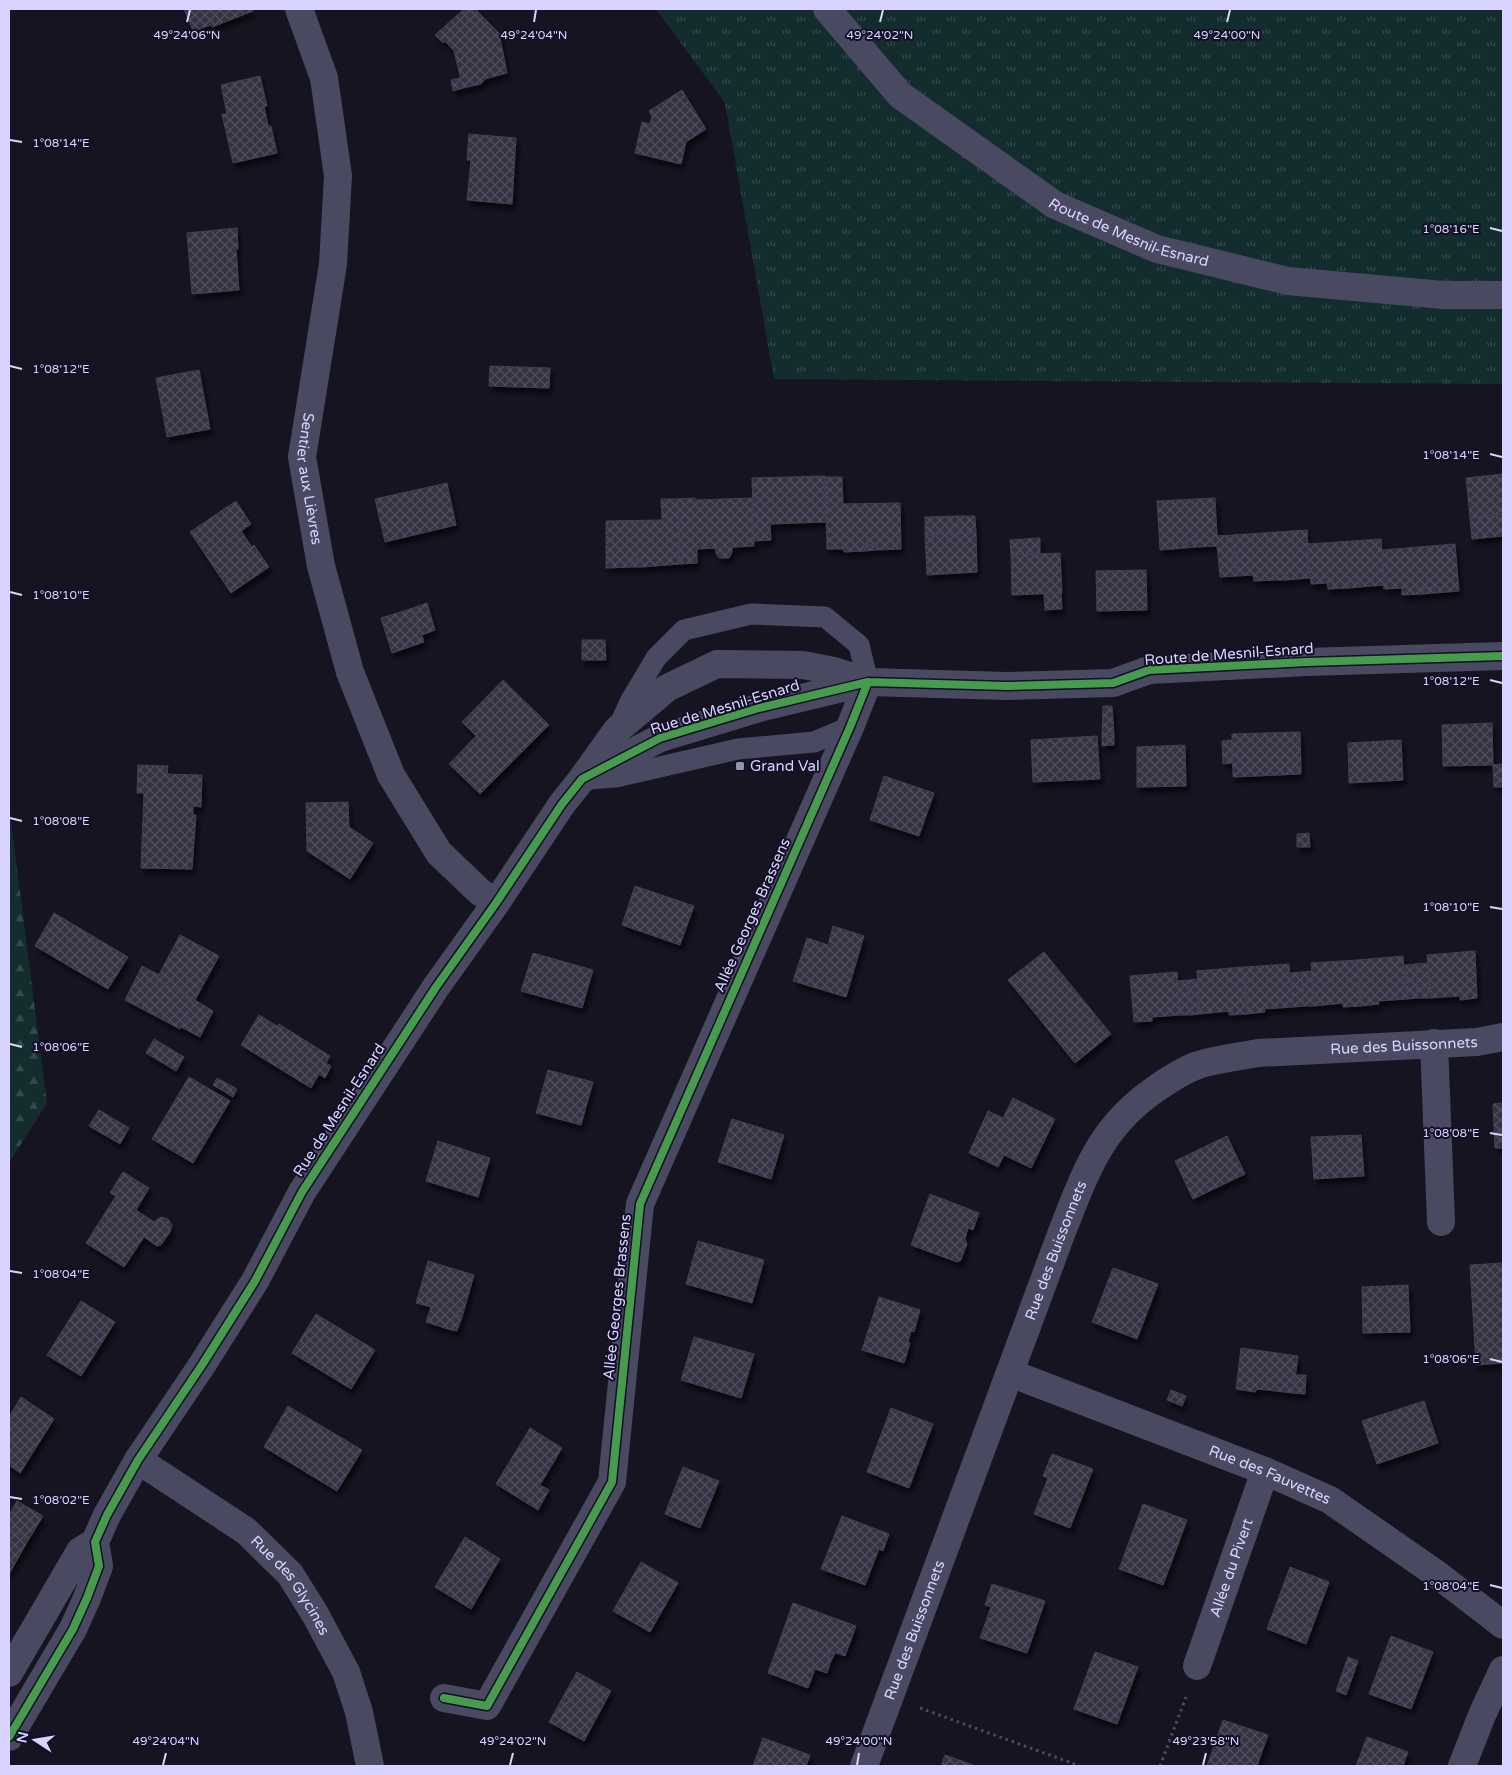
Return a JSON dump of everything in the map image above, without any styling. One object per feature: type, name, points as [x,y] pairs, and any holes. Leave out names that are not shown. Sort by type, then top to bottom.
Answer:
[{"type":"street","name":"Sentier aux Lièvres","points":[[299,9],[324,78],[338,176],[333,264],[302,457],[321,566],[350,672],[391,775],[438,853],[480,892],[496,903]]},
{"type":"street","name":"Route de Mesnil-Esnard","points":[[828,9],[900,95],[1055,205],[1157,249],[1288,281],[1443,295],[1503,295]]},
{"type":"street","name":"Route de Mesnil-Esnard","points":[[868,682],[1007,686],[1114,683],[1149,670],[1307,662],[1503,656]]},
{"type":"street","name":"Rue de Mesnil-Esnard","points":[[617,730],[668,688],[718,664],[804,665],[834,671],[868,682]]},
{"type":"street","name":"Rue de Mesnil-Esnard","points":[[9,1737],[73,1629],[99,1566],[96,1542],[107,1515],[138,1460],[202,1365],[255,1281],[302,1192],[436,987],[496,903],[562,804],[582,779],[660,738],[759,708],[868,682]]},
{"type":"street","name":"Allée Georges Brassens","points":[[444,1698],[487,1706],[612,1482],[640,1204],[850,727],[868,682]]},
{"type":"street","points":[[582,779],[617,730]]},
{"type":"street","name":"Rue des Buissonnets","points":[[864,1766],[1085,1175],[1102,1143],[1120,1119],[1142,1098],[1169,1080],[1197,1066],[1226,1059],[1258,1053],[1477,1042],[1503,1037]]},
{"type":"street","points":[[1434,1043],[1441,1222]]},
{"type":"street","name":"Rue des Fauvettes","points":[[1010,1373],[1265,1471],[1330,1500],[1438,1575],[1503,1625]]},
{"type":"street","name":"Rue des Glycines","points":[[138,1460],[246,1531],[290,1574],[315,1614],[346,1672],[359,1712],[370,1766]]},
{"type":"street","name":"Allée du Pivert","points":[[1197,1666],[1265,1471]]},
{"type":"street","name":"Rue de Mesnil-Esnard","points":[[9,1674],[80,1552],[96,1542]]},
{"type":"street","points":[[1462,1766],[1482,1715],[1503,1670]]},
{"type":"lane","points":[[617,730],[631,700],[656,658],[684,630],[751,614],[825,617],[859,645],[868,682]]},
{"type":"lane","points":[[582,779],[616,777],[738,749],[814,742],[850,727]]},
{"type":"path","points":[[1160,1766],[1197,1666]]},
{"type":"path","points":[[941,1716],[1080,1766]]},
{"type":"green space","points":[[656,9],[1503,9],[1503,384],[774,379],[725,103]]},
{"type":"green space","points":[[9,806],[47,1103],[9,1163]]},
{"type":"building","points":[[184,9],[252,9],[253,11],[212,27],[211,25],[193,31]]},
{"type":"building","points":[[464,9],[475,9],[499,33],[507,73],[485,79],[481,84],[463,88],[454,51],[445,41],[443,43],[435,35]]},
{"type":"building","points":[[260,76],[267,106],[264,106],[268,126],[271,126],[277,153],[233,163],[222,114],[227,114],[221,85]]},
{"type":"building","points":[[460,78],[463,88],[453,91],[451,80]]},
{"type":"building","points":[[682,90],[706,129],[686,142],[681,164],[635,153],[642,122],[650,124],[652,116],[649,111]]},
{"type":"building","points":[[469,134],[516,138],[512,204],[467,200],[471,160],[467,160]]},
{"type":"building","points":[[237,228],[238,249],[236,249],[239,290],[192,294],[187,233]]},
{"type":"building","points":[[490,366],[550,368],[549,388],[489,386]]},
{"type":"building","points":[[199,370],[210,429],[167,437],[156,378]]},
{"type":"building","points":[[1503,474],[1503,514],[1470,518],[1466,478]]},
{"type":"building","points":[[825,476],[826,522],[770,524],[771,540],[754,541],[752,478]]},
{"type":"building","points":[[825,477],[842,477],[843,504],[900,503],[901,549],[876,550],[876,545],[865,545],[865,551],[844,552],[844,549],[827,549]]},
{"type":"building","points":[[447,483],[456,525],[385,542],[375,499]]},
{"type":"building","points":[[695,498],[695,500],[752,498],[754,546],[697,549],[697,563],[680,564],[678,499]]},
{"type":"building","points":[[1215,498],[1217,536],[1233,535],[1237,576],[1220,577],[1217,546],[1196,547],[1195,541],[1185,541],[1185,548],[1160,550],[1157,501]]},
{"type":"building","points":[[661,499],[678,499],[680,564],[642,567],[642,560],[631,560],[631,567],[606,568],[606,521],[662,520]]},
{"type":"building","points":[[236,501],[251,524],[241,531],[252,547],[254,545],[269,567],[231,593],[190,532]]},
{"type":"building","points":[[1502,514],[1503,536],[1472,539],[1470,518]]},
{"type":"building","points":[[958,516],[975,516],[976,533],[959,534]]},
{"type":"building","points":[[958,516],[959,534],[925,535],[925,517]]},
{"type":"building","points":[[1307,530],[1310,578],[1286,580],[1285,573],[1274,574],[1274,580],[1254,581],[1253,575],[1237,576],[1233,535]]},
{"type":"building","points":[[976,533],[977,572],[927,575],[925,535]]},
{"type":"building","points":[[1040,538],[1040,554],[1011,555],[1010,540]]},
{"type":"building","points":[[1381,539],[1384,585],[1360,587],[1360,581],[1349,582],[1349,588],[1328,589],[1327,583],[1311,584],[1308,544]]},
{"type":"building","points":[[1185,541],[1195,541],[1196,547],[1185,548]]},
{"type":"building","points":[[1455,544],[1459,591],[1434,593],[1434,587],[1423,588],[1423,594],[1402,595],[1402,588],[1384,589],[1382,550]]},
{"type":"building","points":[[865,545],[876,545],[876,550],[865,551]]},
{"type":"building","points":[[732,547],[729,558],[719,558],[716,553],[715,548]]},
{"type":"building","points":[[1060,553],[1062,593],[1012,595],[1011,555]]},
{"type":"building","points":[[631,560],[642,560],[642,567],[631,567]]},
{"type":"building","points":[[1146,570],[1147,610],[1097,611],[1096,571]]},
{"type":"building","points":[[1285,573],[1286,580],[1274,580],[1274,574]]},
{"type":"building","points":[[1360,581],[1360,587],[1349,588],[1349,582]]},
{"type":"building","points":[[1434,587],[1434,593],[1423,594],[1423,588]]},
{"type":"building","points":[[1061,593],[1062,609],[1045,610],[1044,594]]},
{"type":"building","points":[[427,603],[435,630],[422,635],[413,608]]},
{"type":"building","points":[[413,608],[424,642],[392,653],[381,618]]},
{"type":"building","points":[[582,640],[605,640],[606,660],[582,660]]},
{"type":"building","points":[[503,680],[549,725],[480,794],[449,764],[476,736],[469,729],[473,724],[467,717]]},
{"type":"building","points":[[1103,706],[1112,706],[1114,735],[1102,736]]},
{"type":"building","points":[[467,717],[473,724],[469,729],[462,722]]},
{"type":"building","points":[[1492,723],[1493,765],[1443,766],[1442,725]]},
{"type":"building","points":[[1300,732],[1301,774],[1233,777],[1232,734]]},
{"type":"building","points":[[1114,735],[1114,745],[1102,746],[1102,736]]},
{"type":"building","points":[[1097,736],[1100,779],[1033,782],[1031,740]]},
{"type":"building","points":[[1232,740],[1232,763],[1223,764],[1222,741]]},
{"type":"building","points":[[1401,740],[1403,780],[1349,783],[1348,743]]},
{"type":"building","points":[[1185,745],[1186,786],[1137,787],[1137,747]]},
{"type":"building","points":[[1503,764],[1503,787],[1494,787],[1493,765]]},
{"type":"building","points":[[138,765],[168,766],[167,774],[202,775],[201,807],[193,806],[193,815],[196,815],[192,869],[141,868],[144,793],[137,793]]},
{"type":"building","points":[[884,776],[934,793],[919,836],[870,820]]},
{"type":"building","points":[[348,802],[349,827],[373,843],[350,879],[307,851],[306,803]]},
{"type":"building","points":[[1309,833],[1310,847],[1297,847],[1297,834]]},
{"type":"building","points":[[635,886],[694,906],[680,945],[622,925]]},
{"type":"building","points":[[54,913],[128,957],[108,989],[35,946]]},
{"type":"building","points":[[833,926],[864,936],[846,997],[793,981],[807,938],[828,945]]},
{"type":"building","points":[[180,935],[219,956],[195,1000],[156,980]]},
{"type":"building","points":[[1475,951],[1477,998],[1460,1000],[1460,996],[1431,998],[1427,955]]},
{"type":"building","points":[[1044,952],[1111,1034],[1075,1063],[1008,980]]},
{"type":"building","points":[[533,953],[593,970],[582,1008],[521,991]]},
{"type":"building","points":[[1403,956],[1407,999],[1378,1001],[1379,1004],[1361,1006],[1357,960]]},
{"type":"building","points":[[1357,960],[1361,1006],[1343,1007],[1343,1003],[1315,1006],[1311,963]]},
{"type":"building","points":[[1428,963],[1431,998],[1417,998],[1416,964]]},
{"type":"building","points":[[1289,964],[1293,1007],[1264,1009],[1265,1012],[1247,1014],[1243,967]]},
{"type":"building","points":[[1416,964],[1417,998],[1407,999],[1405,965]]},
{"type":"building","points":[[142,966],[159,975],[156,980],[195,1000],[180,1029],[125,1000]]},
{"type":"building","points":[[1243,967],[1247,1014],[1229,1015],[1229,1011],[1200,1014],[1197,971]]},
{"type":"building","points":[[1312,971],[1315,1006],[1304,1006],[1302,972]]},
{"type":"building","points":[[1177,972],[1180,1015],[1152,1017],[1152,1021],[1134,1022],[1130,976]]},
{"type":"building","points":[[1302,972],[1304,1006],[1293,1007],[1291,973]]},
{"type":"building","points":[[1198,979],[1200,1014],[1191,1015],[1189,980]]},
{"type":"building","points":[[1189,980],[1191,1015],[1180,1015],[1177,981]]},
{"type":"building","points":[[195,1000],[213,1011],[200,1037],[181,1027]]},
{"type":"building","points":[[259,1015],[277,1026],[279,1024],[330,1056],[326,1063],[331,1066],[325,1078],[319,1074],[311,1088],[241,1045]]},
{"type":"building","points":[[154,1039],[184,1057],[176,1071],[146,1053]]},
{"type":"building","points":[[548,1070],[593,1082],[581,1125],[536,1113]]},
{"type":"building","points":[[189,1077],[230,1101],[193,1163],[152,1139]]},
{"type":"building","points":[[217,1078],[237,1089],[233,1097],[213,1085]]},
{"type":"building","points":[[1013,1098],[1055,1119],[1031,1168],[1004,1155],[998,1167],[969,1153],[988,1111],[1003,1118]]},
{"type":"building","points":[[1503,1103],[1503,1148],[1495,1148],[1493,1104]]},
{"type":"building","points":[[99,1110],[129,1128],[120,1144],[89,1126]]},
{"type":"building","points":[[732,1119],[784,1135],[771,1179],[718,1162]]},
{"type":"building","points":[[1361,1135],[1364,1176],[1314,1179],[1311,1137]]},
{"type":"building","points":[[1227,1136],[1245,1174],[1193,1199],[1175,1161]]},
{"type":"building","points":[[438,1141],[490,1158],[478,1197],[426,1181]]},
{"type":"building","points":[[123,1172],[149,1188],[136,1210],[154,1222],[161,1217],[168,1219],[172,1225],[170,1232],[161,1245],[157,1246],[144,1237],[124,1267],[86,1243],[116,1196],[110,1193]]},
{"type":"building","points":[[930,1194],[979,1213],[973,1230],[968,1228],[965,1239],[967,1244],[961,1260],[957,1262],[911,1245]]},
{"type":"building","points":[[698,1241],[764,1260],[752,1303],[686,1284]]},
{"type":"building","points":[[428,1261],[474,1275],[462,1317],[456,1315],[451,1330],[426,1322],[431,1307],[416,1303]]},
{"type":"building","points":[[1503,1263],[1503,1363],[1476,1365],[1470,1265]]},
{"type":"building","points":[[1113,1268],[1119,1270],[1109,1296],[1103,1294]]},
{"type":"building","points":[[1119,1270],[1158,1284],[1137,1339],[1092,1322],[1103,1294],[1109,1296]]},
{"type":"building","points":[[1408,1285],[1410,1332],[1363,1333],[1362,1287]]},
{"type":"building","points":[[879,1297],[920,1310],[914,1332],[911,1331],[908,1342],[910,1343],[904,1363],[862,1350]]},
{"type":"building","points":[[81,1301],[115,1322],[81,1376],[47,1355]]},
{"type":"building","points":[[316,1314],[375,1350],[351,1389],[292,1353]]},
{"type":"building","points":[[456,1315],[462,1317],[457,1331],[451,1330]]},
{"type":"building","points":[[694,1337],[754,1354],[741,1398],[681,1380]]},
{"type":"building","points":[[1241,1348],[1298,1356],[1293,1393],[1258,1389],[1255,1392],[1236,1389]]},
{"type":"building","points":[[1295,1375],[1306,1375],[1305,1394],[1293,1393]]},
{"type":"building","points":[[1171,1390],[1186,1396],[1182,1406],[1167,1400]]},
{"type":"building","points":[[21,1397],[54,1419],[20,1473],[9,1465],[9,1417]]},
{"type":"building","points":[[1424,1401],[1438,1443],[1377,1464],[1362,1421]]},
{"type":"building","points":[[288,1406],[362,1450],[337,1491],[264,1447]]},
{"type":"building","points":[[891,1408],[933,1424],[909,1488],[867,1472]]},
{"type":"building","points":[[530,1428],[562,1448],[540,1485],[549,1490],[538,1510],[496,1484]]},
{"type":"building","points":[[1052,1454],[1093,1469],[1070,1528],[1034,1514],[1048,1478],[1043,1476]]},
{"type":"building","points":[[683,1467],[719,1481],[700,1528],[665,1514]]},
{"type":"building","points":[[17,1501],[43,1516],[26,1544],[23,1543],[26,1538],[10,1528],[9,1530],[9,1515]]},
{"type":"building","points":[[1143,1504],[1187,1520],[1163,1585],[1119,1569]]},
{"type":"building","points":[[842,1516],[889,1534],[883,1551],[879,1549],[865,1585],[821,1569]]},
{"type":"building","points":[[10,1528],[26,1538],[23,1543],[26,1544],[9,1574]]},
{"type":"building","points":[[465,1537],[500,1559],[471,1609],[435,1587]]},
{"type":"building","points":[[641,1562],[678,1583],[650,1632],[613,1611]]},
{"type":"building","points":[[1290,1567],[1329,1582],[1306,1644],[1267,1629]]},
{"type":"building","points":[[992,1584],[1045,1601],[1027,1653],[980,1638],[991,1607],[985,1605]]},
{"type":"building","points":[[793,1603],[856,1626],[845,1656],[830,1651],[827,1660],[831,1661],[827,1673],[815,1669],[808,1688],[768,1673]]},
{"type":"building","points":[[1391,1636],[1433,1652],[1411,1709],[1369,1694]]},
{"type":"building","points":[[830,1651],[835,1653],[831,1661],[827,1660]]},
{"type":"building","points":[[1095,1652],[1138,1667],[1117,1724],[1074,1709]]},
{"type":"building","points":[[1348,1657],[1358,1661],[1346,1695],[1336,1691]]},
{"type":"building","points":[[577,1672],[611,1691],[584,1741],[549,1722]]},
{"type":"building","points":[[1223,1720],[1268,1735],[1257,1766],[1207,1766]]},
{"type":"building","points":[[1367,1737],[1408,1752],[1403,1766],[1356,1766]]},
{"type":"building","points":[[763,1738],[810,1755],[806,1766],[753,1766]]},
{"type":"building","points":[[945,1755],[976,1766],[941,1766]]},
{"type":"cycle path","points":[[9,1737],[73,1629],[99,1566],[95,1542],[107,1515],[138,1460],[202,1365],[255,1281],[302,1192],[436,987],[496,903],[562,804],[582,779],[660,738],[759,708],[868,682],[1007,686],[1113,683],[1149,670],[1307,662],[1503,656]]},
{"type":"cycle path","points":[[444,1698],[487,1706],[612,1482],[640,1204],[850,727],[868,682]]},
{"type":"place","name":"Grand Val","points":[[740,766]]}]
